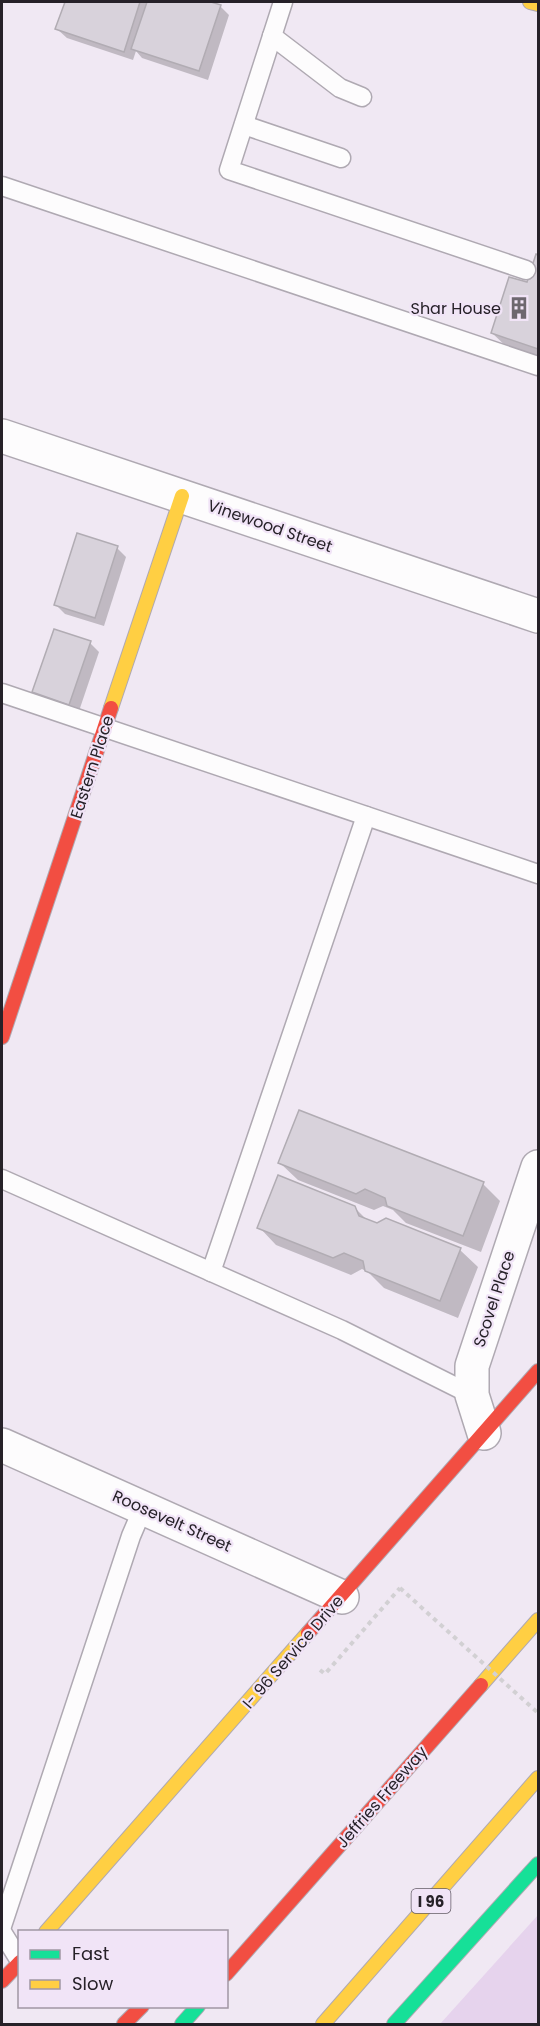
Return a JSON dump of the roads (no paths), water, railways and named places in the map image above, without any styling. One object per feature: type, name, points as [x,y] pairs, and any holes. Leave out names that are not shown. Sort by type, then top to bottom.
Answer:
[{"type":"main road","points":[[530,2],[538,4]]},
{"type":"main road","name":"Eastern Place","points":[[2,1037],[182,496]]},
{"type":"main road","name":"I- 96 Service Drive","points":[[48,1930],[538,1371]]},
{"type":"main road","points":[[511,1651],[534,1604]]},
{"type":"main road","name":"Jeffries Freeway","points":[[228,1972],[538,1620]]},
{"type":"main road","name":"I 96","points":[[322,2025],[538,1778]]},
{"type":"main road","points":[[394,2025],[538,1864]]},
{"type":"main road","points":[[254,1920],[308,1881]]},
{"type":"main road","points":[[2,1981],[18,1963]]},
{"type":"main road","points":[[124,2025],[141,2008]]},
{"type":"main road","points":[[182,2025],[197,2008]]},
{"type":"street","name":"Vinewood Street","points":[[2,436],[538,616]]},
{"type":"street","name":"Scovel Place","points":[[484,1433],[472,1395],[472,1366],[538,1167]]},
{"type":"street","name":"Roosevelt Street","points":[[2,1445],[342,1597]]},
{"type":"lane","points":[[283,2],[229,170],[526,270]]},
{"type":"lane","points":[[272,36],[340,88],[362,98]]},
{"type":"lane","points":[[244,125],[341,158]]},
{"type":"lane","points":[[2,186],[538,366]]},
{"type":"lane","points":[[2,693],[538,874]]},
{"type":"lane","points":[[211,1272],[366,816]]},
{"type":"lane","points":[[2,1179],[342,1330],[472,1395]]},
{"type":"lane","points":[[2,1926],[143,1508]]},
{"type":"lane","points":[[2,1932],[18,1958]]},
{"type":"place","name":"Shar House","points":[[519,308]]}]
